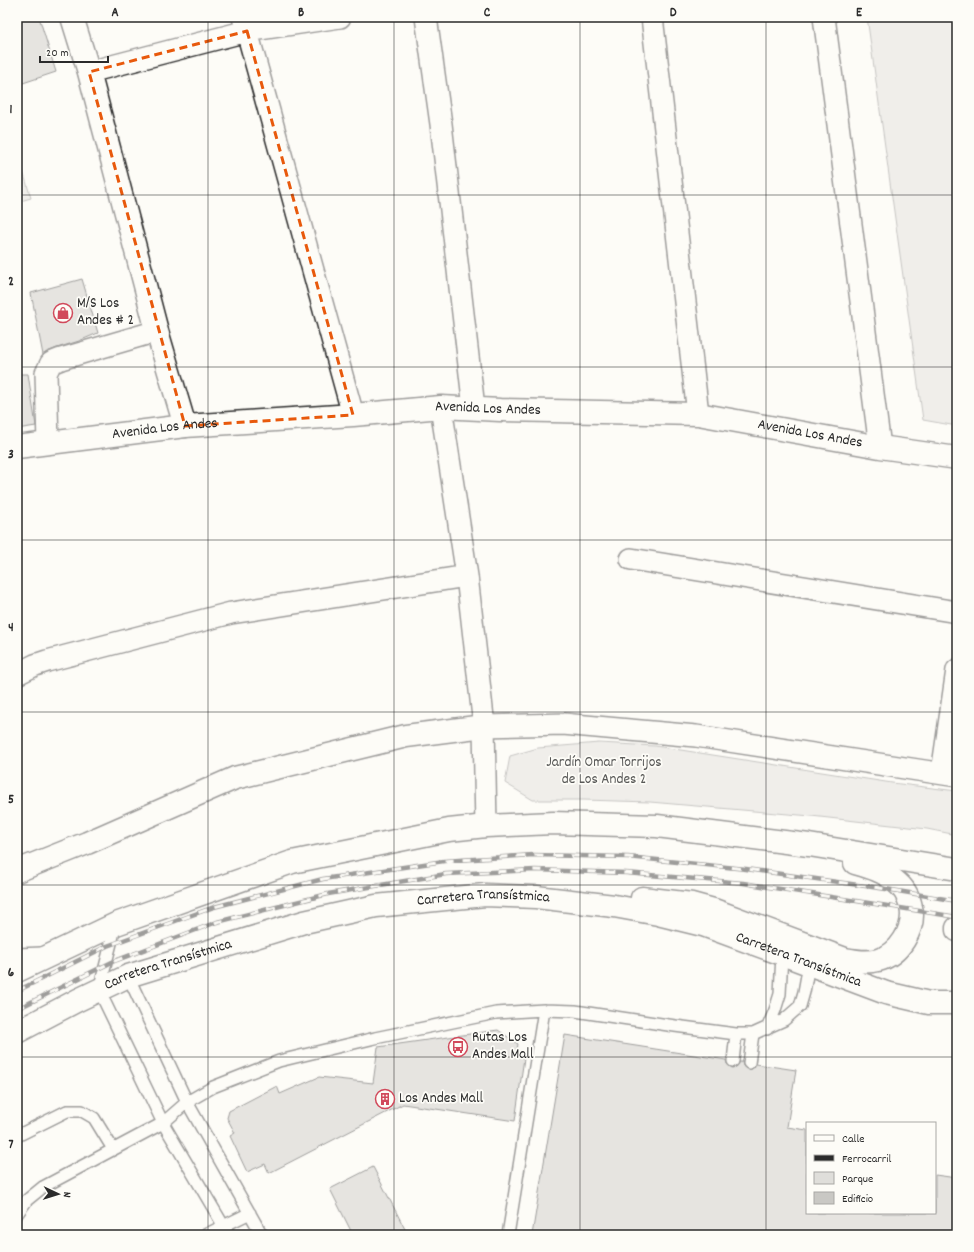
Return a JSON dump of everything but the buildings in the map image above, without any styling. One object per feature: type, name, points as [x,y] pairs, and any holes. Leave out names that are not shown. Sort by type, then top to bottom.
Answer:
[{"type":"main road","points":[[72,17],[157,331],[185,426]]},
{"type":"main road","name":"Avenida Los Andes","points":[[17,447],[185,426],[354,415],[441,407],[500,410],[698,414],[880,447],[957,458]]},
{"type":"main road","points":[[17,872],[236,778],[406,736],[484,726]]},
{"type":"main road","points":[[17,972],[116,924],[292,862],[449,830],[486,826],[553,823],[657,826],[809,845],[957,868]]},
{"type":"main road","points":[[545,898],[638,898],[692,904],[714,910],[845,959],[859,962],[879,960],[892,954],[902,944],[908,932],[911,921],[911,908],[908,898],[903,889],[895,881],[883,873],[856,864],[657,826]]},
{"type":"main road","name":"Carretera Transístmica","points":[[17,1032],[128,976],[304,922],[376,906],[486,895],[545,898],[614,906],[658,914],[703,925],[886,993],[929,1003],[957,1003]]},
{"type":"street","points":[[88,72],[245,24],[340,17]]},
{"type":"street","points":[[426,17],[441,124],[474,408]]},
{"type":"street","points":[[652,17],[698,414]]},
{"type":"street","points":[[824,17],[880,447]]},
{"type":"street","points":[[245,24],[354,415]]},
{"type":"street","points":[[48,443],[46,372],[51,364],[61,359],[157,331]]},
{"type":"street","points":[[441,407],[467,576],[484,726],[486,826]]},
{"type":"street","points":[[631,559],[957,612]]},
{"type":"street","points":[[17,674],[47,661],[231,613],[467,576]]},
{"type":"street","points":[[484,726],[563,724],[696,736],[949,774],[957,670]]},
{"type":"lane","points":[[116,924],[99,990],[163,1123],[227,1230]]},
{"type":"lane","points":[[17,954],[57,952]]},
{"type":"lane","points":[[767,1029],[780,994],[782,954]]},
{"type":"lane","points":[[17,1214],[27,1200],[43,1187],[163,1123],[187,1102],[213,1087],[279,1061],[375,1038],[496,1013],[544,1010],[574,1012],[736,1034],[753,1034],[767,1029],[784,1020],[800,1006],[809,964]]},
{"type":"lane","points":[[128,976],[187,1102],[262,1235]]},
{"type":"lane","points":[[508,1235],[544,1010]]},
{"type":"lane","points":[[733,1061],[736,1034]]},
{"type":"lane","points":[[749,1063],[753,1034]]},
{"type":"lane","points":[[17,1136],[67,1111],[82,1111],[94,1118],[113,1149]]},
{"type":"lane","points":[[204,1235],[227,1230],[250,1213]]},
{"type":"highlighted area","points":[[247,31],[353,415],[185,426],[89,72]]},
{"type":"green space","points":[[867,17],[957,17],[957,426],[923,420]]},
{"type":"green space","points":[[17,151],[31,198],[17,202]]},
{"type":"green space","name":"Jardín Omar Torrijos de Los Andes 2","points":[[599,743],[655,746],[892,783],[957,791],[957,835],[927,829],[811,816],[650,802],[533,800],[505,783],[510,756],[538,748]]},
{"type":"railway","points":[[17,991],[107,946],[214,907],[323,879],[444,861],[533,855],[628,857],[746,869],[886,889],[957,901]]},
{"type":"railway","points":[[17,1009],[112,962],[217,922],[328,894],[446,874],[535,870],[626,873],[743,883],[957,917]]},
{"type":"place","name":"M/S Los Andes # 2","points":[[63,313]]},
{"type":"place","name":"Rutas Los Andes Mall","points":[[458,1047]]},
{"type":"place","name":"Los Andes Mall","points":[[385,1099]]}]
